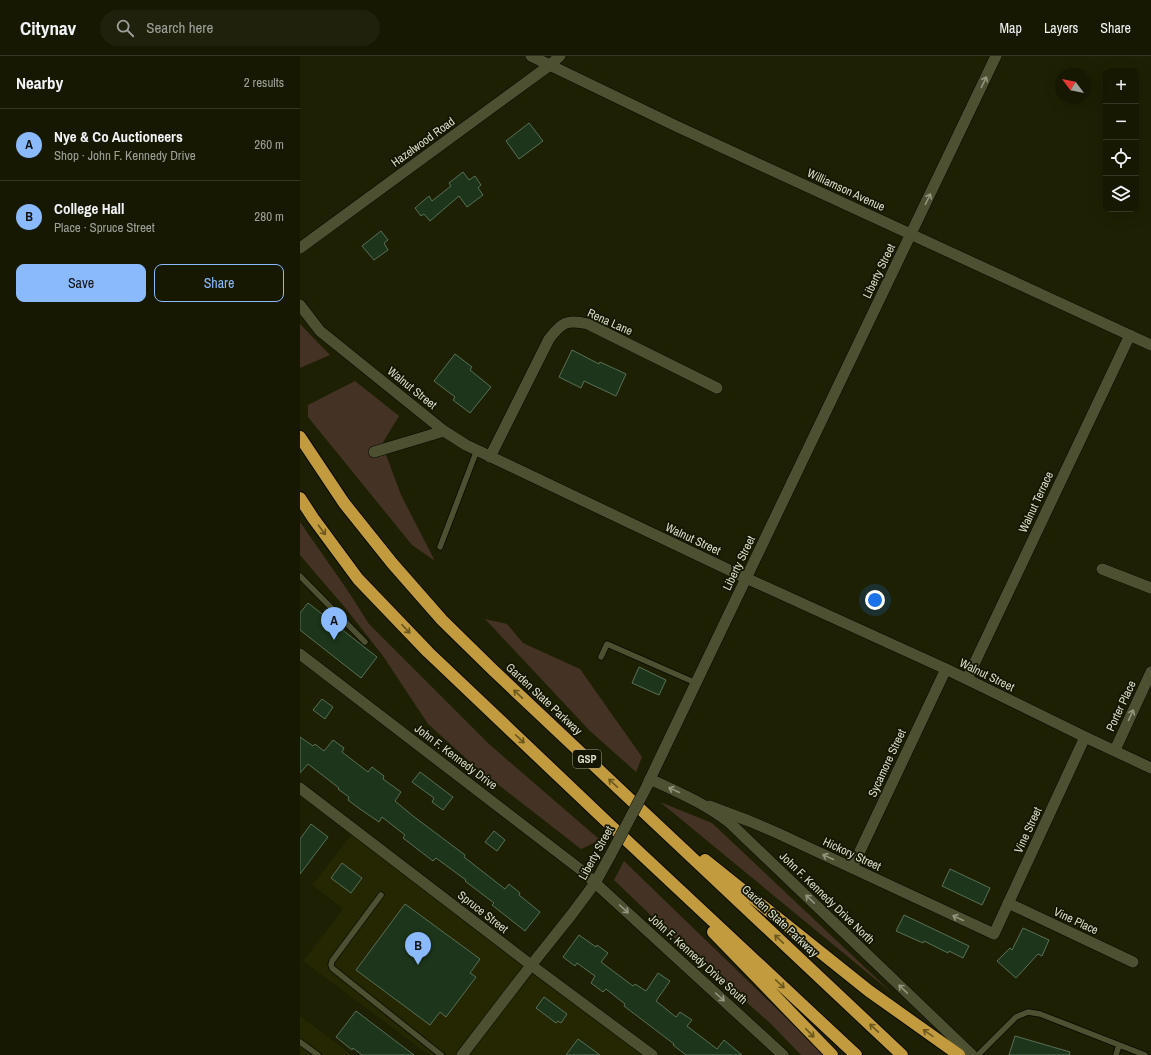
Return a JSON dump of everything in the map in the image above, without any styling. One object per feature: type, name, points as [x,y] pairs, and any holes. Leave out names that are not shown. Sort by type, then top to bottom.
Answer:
[{"type":"highway","name":"Garden State Parkway","points":[[300,437],[344,503],[392,563],[442,620],[493,670],[902,1055]]},
{"type":"highway","name":"GSP","points":[[300,498],[358,579],[445,669],[856,1055]]},
{"type":"highway","points":[[634,803],[869,991],[959,1055]]},
{"type":"highway","points":[[608,823],[832,1055]]},
{"type":"street","name":"Williamson Avenue","points":[[531,56],[676,126],[1151,345]]},
{"type":"street","name":"Hazelwood Road","points":[[300,248],[550,65],[560,56]]},
{"type":"street","name":"Liberty Street","points":[[462,1055],[595,883],[611,854],[649,782],[996,56]]},
{"type":"street","name":"Walnut Street","points":[[300,305],[320,331],[444,431],[466,445],[746,578],[946,669],[1151,768]]},
{"type":"street","name":"Rena Lane","points":[[490,457],[549,339],[558,328],[566,322],[576,321],[588,324],[717,388]]},
{"type":"street","name":"Walnut Terrace","points":[[967,679],[1130,335]]},
{"type":"street","points":[[374,452],[444,431]]},
{"type":"street","points":[[1102,569],[1151,588]]},
{"type":"street","name":"John F. Kennedy Drive","points":[[300,654],[572,862],[595,883]]},
{"type":"street","name":"Sycamore Street","points":[[852,868],[946,669]]},
{"type":"street","name":"Porter Place","points":[[1115,750],[1151,672]]},
{"type":"street","name":"Vine Street","points":[[994,934],[1085,737]]},
{"type":"street","name":"John F. Kennedy Drive North","points":[[649,782],[697,801],[720,815],[739,831],[972,1055]]},
{"type":"street","name":"Spruce Street","points":[[300,788],[531,965],[652,1055]]},
{"type":"street","name":"Hickory Street","points":[[697,801],[762,826],[994,934]]},
{"type":"street","name":"John F. Kennedy Drive South","points":[[595,883],[783,1055]]},
{"type":"street","name":"Vine Place","points":[[1008,903],[1133,962]]},
{"type":"lane","points":[[440,547],[478,450]]},
{"type":"lane","points":[[300,576],[365,642]]},
{"type":"lane","points":[[601,657],[608,644],[696,683]]},
{"type":"lane","points":[[381,895],[332,961],[332,968],[441,1055]]},
{"type":"lane","points":[[978,1055],[1016,1017],[1028,1012],[1040,1014],[1145,1055]]},
{"type":"lane","points":[[300,1042],[318,1055]]},
{"type":"lane","points":[[1116,1055],[1119,1045]]},
{"type":"shaded area","points":[[300,324],[330,355],[300,368]]},
{"type":"shaded area","points":[[355,381],[399,416],[382,444],[401,495],[435,561],[412,545],[308,417],[308,405]]},
{"type":"shaded area","points":[[300,522],[369,624],[489,744],[600,840],[581,849],[478,769],[428,724],[383,656],[347,610],[300,555]]},
{"type":"shaded area","points":[[485,619],[507,624],[523,643],[580,669],[642,757],[636,772],[589,730]]},
{"type":"shaded area","points":[[660,802],[712,823],[892,993]]},
{"type":"shaded area","points":[[357,828],[659,1055],[429,1055],[303,961],[343,909],[312,885]]},
{"type":"shaded area","points":[[624,861],[823,1055],[801,1055],[770,1023],[683,946],[614,880]]},
{"type":"shaded area","points":[[300,1016],[352,1055],[300,1055]]},
{"type":"building","points":[[529,123],[543,141],[519,159],[506,141]]},
{"type":"building","points":[[463,172],[469,180],[475,176],[481,185],[478,188],[483,195],[467,207],[459,196],[430,221],[424,214],[421,216],[415,208],[429,196],[432,201],[451,186],[449,183]]},
{"type":"building","points":[[381,231],[388,240],[384,243],[388,250],[374,260],[362,246]]},
{"type":"building","points":[[572,350],[599,364],[600,362],[626,374],[616,396],[584,381],[581,388],[559,377]]},
{"type":"building","points":[[455,354],[472,367],[470,370],[491,387],[470,413],[453,400],[455,397],[434,381]]},
{"type":"building","points":[[308,603],[377,657],[361,678],[300,630],[300,613]]},
{"type":"building","points":[[639,667],[666,680],[659,695],[632,683]]},
{"type":"building","points":[[322,699],[333,707],[325,719],[313,710]]},
{"type":"building","points":[[300,737],[313,746],[315,744],[324,751],[333,740],[344,748],[342,752],[368,772],[372,767],[384,776],[383,779],[401,792],[395,801],[465,855],[464,857],[505,889],[509,884],[520,893],[519,895],[540,912],[525,931],[492,905],[494,903],[465,881],[466,880],[436,858],[433,861],[403,838],[405,835],[382,817],[379,822],[360,809],[348,800],[349,797],[338,789],[339,788],[308,764],[300,773]]},
{"type":"building","points":[[420,772],[453,797],[443,810],[432,802],[434,798],[412,782]]},
{"type":"building","points":[[311,824],[328,837],[300,874],[300,839]]},
{"type":"building","points":[[494,831],[505,840],[497,851],[485,842]]},
{"type":"building","points":[[342,863],[362,878],[351,893],[331,878]]},
{"type":"building","points":[[950,869],[990,888],[982,905],[942,886]]},
{"type":"building","points":[[405,904],[480,959],[470,973],[476,977],[446,1017],[440,1012],[430,1025],[356,970]]},
{"type":"building","points":[[904,915],[969,946],[963,958],[949,951],[948,953],[924,941],[923,943],[896,931]]},
{"type":"building","points":[[1023,928],[1049,940],[1042,956],[1038,954],[1016,978],[997,961],[1010,948],[1012,950]]},
{"type":"building","points":[[579,935],[596,947],[597,945],[608,953],[601,962],[633,986],[635,984],[646,991],[658,973],[670,981],[656,1001],[676,1017],[680,1012],[692,1020],[687,1026],[717,1049],[724,1040],[742,1055],[686,1055],[624,1006],[625,1004],[606,989],[603,992],[591,983],[595,976],[577,963],[575,966],[563,957]]},
{"type":"building","points":[[544,997],[567,1014],[561,1023],[558,1021],[556,1023],[536,1008]]},
{"type":"building","points":[[356,1011],[414,1055],[362,1055],[353,1048],[352,1050],[336,1037]]},
{"type":"building","points":[[1015,1036],[1070,1052],[1069,1055],[1009,1055]]},
{"type":"building","points":[[578,1039],[600,1055],[566,1055]]},
{"type":"place","name":"Nye & Co Auctioneers","points":[[334,640]]},
{"type":"place","name":"College Hall","points":[[418,965]]}]
